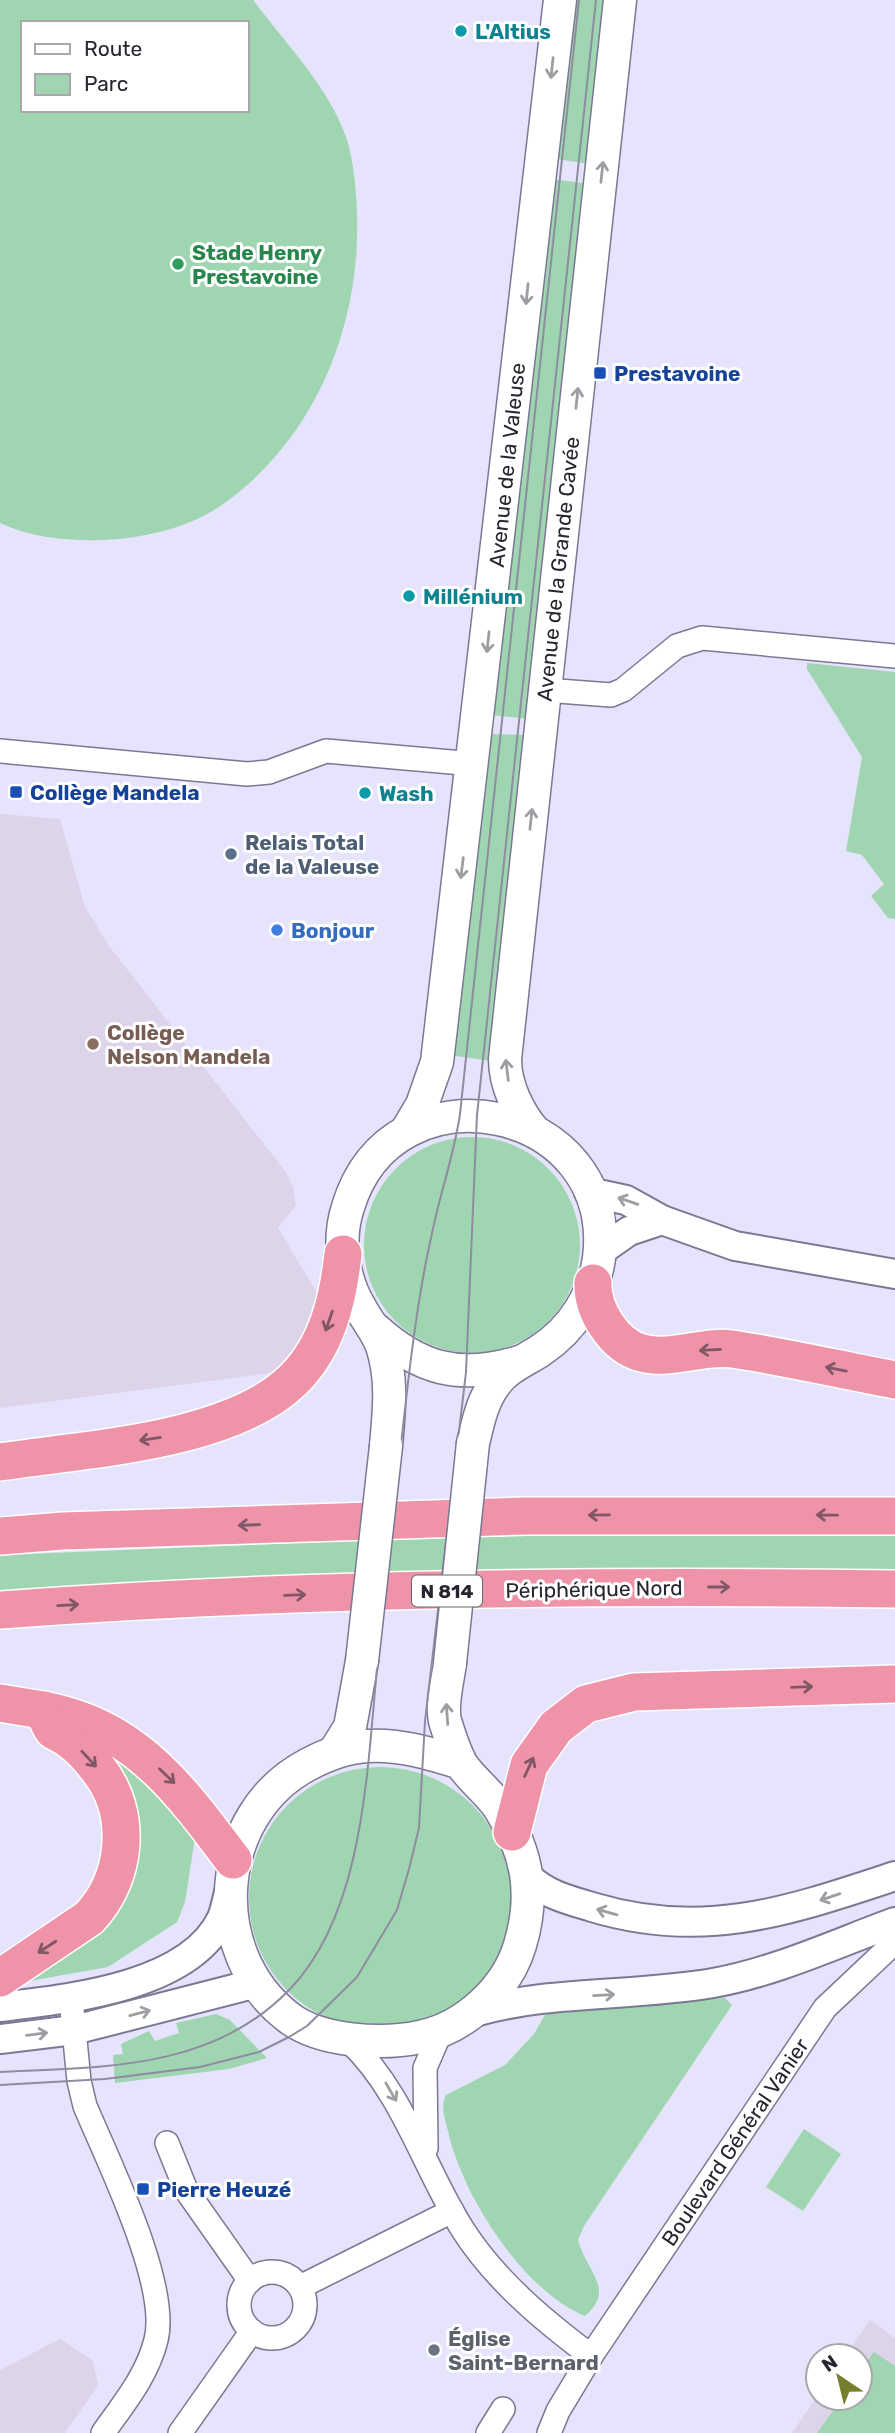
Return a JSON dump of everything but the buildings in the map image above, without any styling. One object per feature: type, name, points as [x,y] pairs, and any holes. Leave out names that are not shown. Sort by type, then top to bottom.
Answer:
[{"type":"highway","points":[[0,1462],[193,1430],[253,1409],[295,1379],[323,1338],[339,1290],[343,1254]]},
{"type":"highway","points":[[596,1268],[593,1295],[605,1322],[621,1341],[642,1353],[669,1355],[730,1349],[895,1380]]},
{"type":"highway","points":[[0,1512],[10,1511],[63,1531]]},
{"type":"highway","points":[[0,1536],[63,1531],[527,1516],[895,1516]]},
{"type":"highway","name":"Périphérique Nord","points":[[0,1610],[299,1595],[539,1589],[895,1589]]},
{"type":"highway","points":[[512,1832],[529,1765],[556,1727],[586,1704],[634,1692],[895,1684]]},
{"type":"highway","points":[[0,1703],[78,1719],[134,1747],[177,1786],[231,1876]]},
{"type":"highway","points":[[0,1978],[76,1928],[94,1913],[115,1877],[120,1857],[121,1821],[108,1785],[84,1752],[53,1730],[44,1710]]},
{"type":"main road","name":"Avenue de la Valeuse","points":[[406,1132],[422,1105],[437,1062],[474,764],[560,0]]},
{"type":"main road","name":"Avenue de la Grande Cavée","points":[[534,1131],[512,1094],[505,1072],[505,1059],[620,0]]},
{"type":"main road","points":[[335,1751],[350,1727],[362,1661],[390,1397],[388,1372],[373,1327],[352,1293],[343,1254],[344,1221],[356,1187],[375,1158],[406,1132],[428,1122],[460,1114],[506,1119],[534,1131],[567,1157],[589,1192],[597,1220],[596,1268],[584,1304],[564,1331],[539,1351],[519,1362],[496,1382],[487,1396],[473,1443],[444,1718],[461,1763],[500,1808],[512,1832],[529,1878],[528,1911],[520,1947],[509,1970],[474,2012],[440,2033],[408,2040],[348,2040],[291,2020],[273,2004],[257,1983],[234,1932],[231,1876],[247,1825],[272,1790],[291,1773],[335,1751],[368,1746],[397,1746],[461,1763]]},
{"type":"main road","points":[[373,1327],[411,1357],[445,1369],[484,1371],[519,1362]]},
{"type":"street","points":[[545,690],[611,695],[623,690],[677,646],[702,639],[895,656]]},
{"type":"street","points":[[0,751],[247,774],[269,772],[326,751],[474,764]]},
{"type":"street","points":[[589,1192],[626,1200],[662,1220],[735,1246],[895,1274]]},
{"type":"street","points":[[596,1268],[629,1231],[662,1220]]},
{"type":"street","points":[[0,2039],[72,2014],[191,1953],[214,1930],[222,1917],[231,1876]]},
{"type":"street","points":[[529,1878],[541,1888],[561,1898],[621,1916],[720,1921],[788,1911],[895,1876]]},
{"type":"street","points":[[474,2012],[536,1998],[622,1994],[713,1983],[762,1971],[895,1922]]},
{"type":"street","name":"Boulevard Général Vanier","points":[[549,2433],[558,2411],[591,2356],[825,2008],[895,1942]]},
{"type":"street","points":[[0,2007],[72,2014],[257,1983]]},
{"type":"street","points":[[72,2014],[85,2106],[155,2287],[159,2306],[157,2337],[144,2376],[103,2433]]},
{"type":"street","points":[[426,2158],[423,2119],[425,2068],[440,2033]]},
{"type":"street","points":[[348,2040],[381,2076],[452,2211],[480,2254],[496,2273],[556,2330],[591,2356]]},
{"type":"street","points":[[167,2143],[186,2190],[250,2281]]},
{"type":"street","points":[[300,2287],[452,2211]]},
{"type":"street","points":[[271,2273],[282,2274],[300,2287],[305,2306],[298,2326],[290,2333],[271,2338],[252,2331],[240,2312],[240,2301],[250,2281],[271,2273]]},
{"type":"street","points":[[180,2433],[252,2331]]},
{"type":"street","points":[[488,2433],[503,2409]]},
{"type":"shaded area","name":"Collège Nelson Mandela","points":[[0,814],[60,819],[85,907],[109,946],[285,1171],[293,1187],[296,1205],[278,1228],[340,1331],[288,1371],[0,1408]]},
{"type":"shaded area","points":[[870,2320],[895,2338],[895,2433],[792,2433],[806,2412],[874,2412],[874,2342],[855,2342]]},
{"type":"shaded area","points":[[60,2339],[93,2361],[98,2385],[65,2433],[0,2433],[0,2370]]},
{"type":"green space","name":"Stade Henry Prestavoine","points":[[0,0],[253,0],[330,102],[347,140],[351,158],[357,204],[356,255],[351,297],[326,378],[306,415],[282,449],[253,480],[206,515],[178,527],[118,539],[64,539],[0,523]]},
{"type":"green space","points":[[570,0],[607,0],[589,164],[551,158]]},
{"type":"green space","points":[[551,179],[590,184],[528,719],[491,715]]},
{"type":"green space","points":[[807,663],[895,672],[895,919],[888,918],[871,896],[884,884],[862,855],[846,851],[862,757],[807,669]]},
{"type":"green space","points":[[488,734],[526,735],[499,1062],[448,1055],[464,980]]},
{"type":"green space","points":[[472,1137],[513,1145],[532,1155],[548,1169],[562,1185],[572,1204],[580,1245],[572,1286],[562,1305],[548,1321],[532,1335],[513,1345],[472,1353],[431,1345],[412,1335],[396,1321],[382,1305],[372,1286],[364,1245],[372,1204],[382,1185],[396,1169],[412,1155],[431,1145]]},
{"type":"green space","points":[[749,1530],[895,1533],[895,1572],[0,1593],[0,1555],[346,1541]]},
{"type":"green space","points":[[94,1745],[120,1751],[196,1831],[185,1902],[177,1922],[108,1967],[13,1984],[111,1906]]},
{"type":"green space","points":[[380,1767],[406,1770],[430,1777],[453,1789],[473,1805],[489,1825],[501,1848],[508,1872],[511,1898],[508,1924],[501,1948],[489,1971],[473,1991],[453,2007],[430,2019],[406,2026],[380,2029],[354,2026],[330,2019],[307,2007],[287,1991],[271,1971],[259,1948],[252,1924],[249,1898],[252,1872],[259,1848],[271,1825],[287,1805],[307,1789],[330,1777],[354,1770]]},
{"type":"green space","points":[[725,1998],[732,2005],[584,2226],[578,2240],[599,2289],[594,2306],[585,2316],[539,2286],[498,2238],[481,2211],[455,2156],[444,2113],[446,2095],[505,2065],[534,2034],[550,2006]]},
{"type":"green space","points":[[216,2014],[230,2020],[267,2058],[229,2069],[115,2083],[113,2055],[123,2054],[121,2044],[149,2031],[155,2041],[179,2033],[176,2023]]},
{"type":"green space","points":[[804,2129],[841,2154],[803,2211],[766,2187]]},
{"type":"green space","points":[[874,2352],[895,2366],[895,2433],[817,2433],[832,2412],[874,2412]]},
{"type":"tram line","points":[[0,2072],[117,2065],[155,2059],[192,2050],[227,2035],[260,2016],[290,1989],[316,1956],[335,1917],[349,1874],[366,1782],[417,1313],[434,1222],[460,1114],[579,0]]},
{"type":"tram line","points":[[0,2085],[105,2079],[200,2067],[259,2052],[289,2037],[307,2026],[357,1977],[397,1910],[409,1869],[419,1828],[425,1721],[466,1372],[477,1115],[596,0]]},
{"type":"place","name":"L'Altius","points":[[461,31]]},
{"type":"place","name":"Stade Henry Prestavoine","points":[[178,264]]},
{"type":"place","name":"Prestavoine","points":[[600,373]]},
{"type":"place","name":"Millénium","points":[[409,596]]},
{"type":"place","name":"Collège Mandela","points":[[16,792]]},
{"type":"place","name":"Wash","points":[[365,793]]},
{"type":"place","name":"Relais Total de la Valeuse","points":[[231,854]]},
{"type":"place","name":"Bonjour","points":[[277,930]]},
{"type":"place","name":"Collège Nelson Mandela","points":[[93,1044]]},
{"type":"place","name":"Pierre Heuzé","points":[[143,2189]]},
{"type":"place","name":"Église Saint-Bernard","points":[[434,2350]]}]
